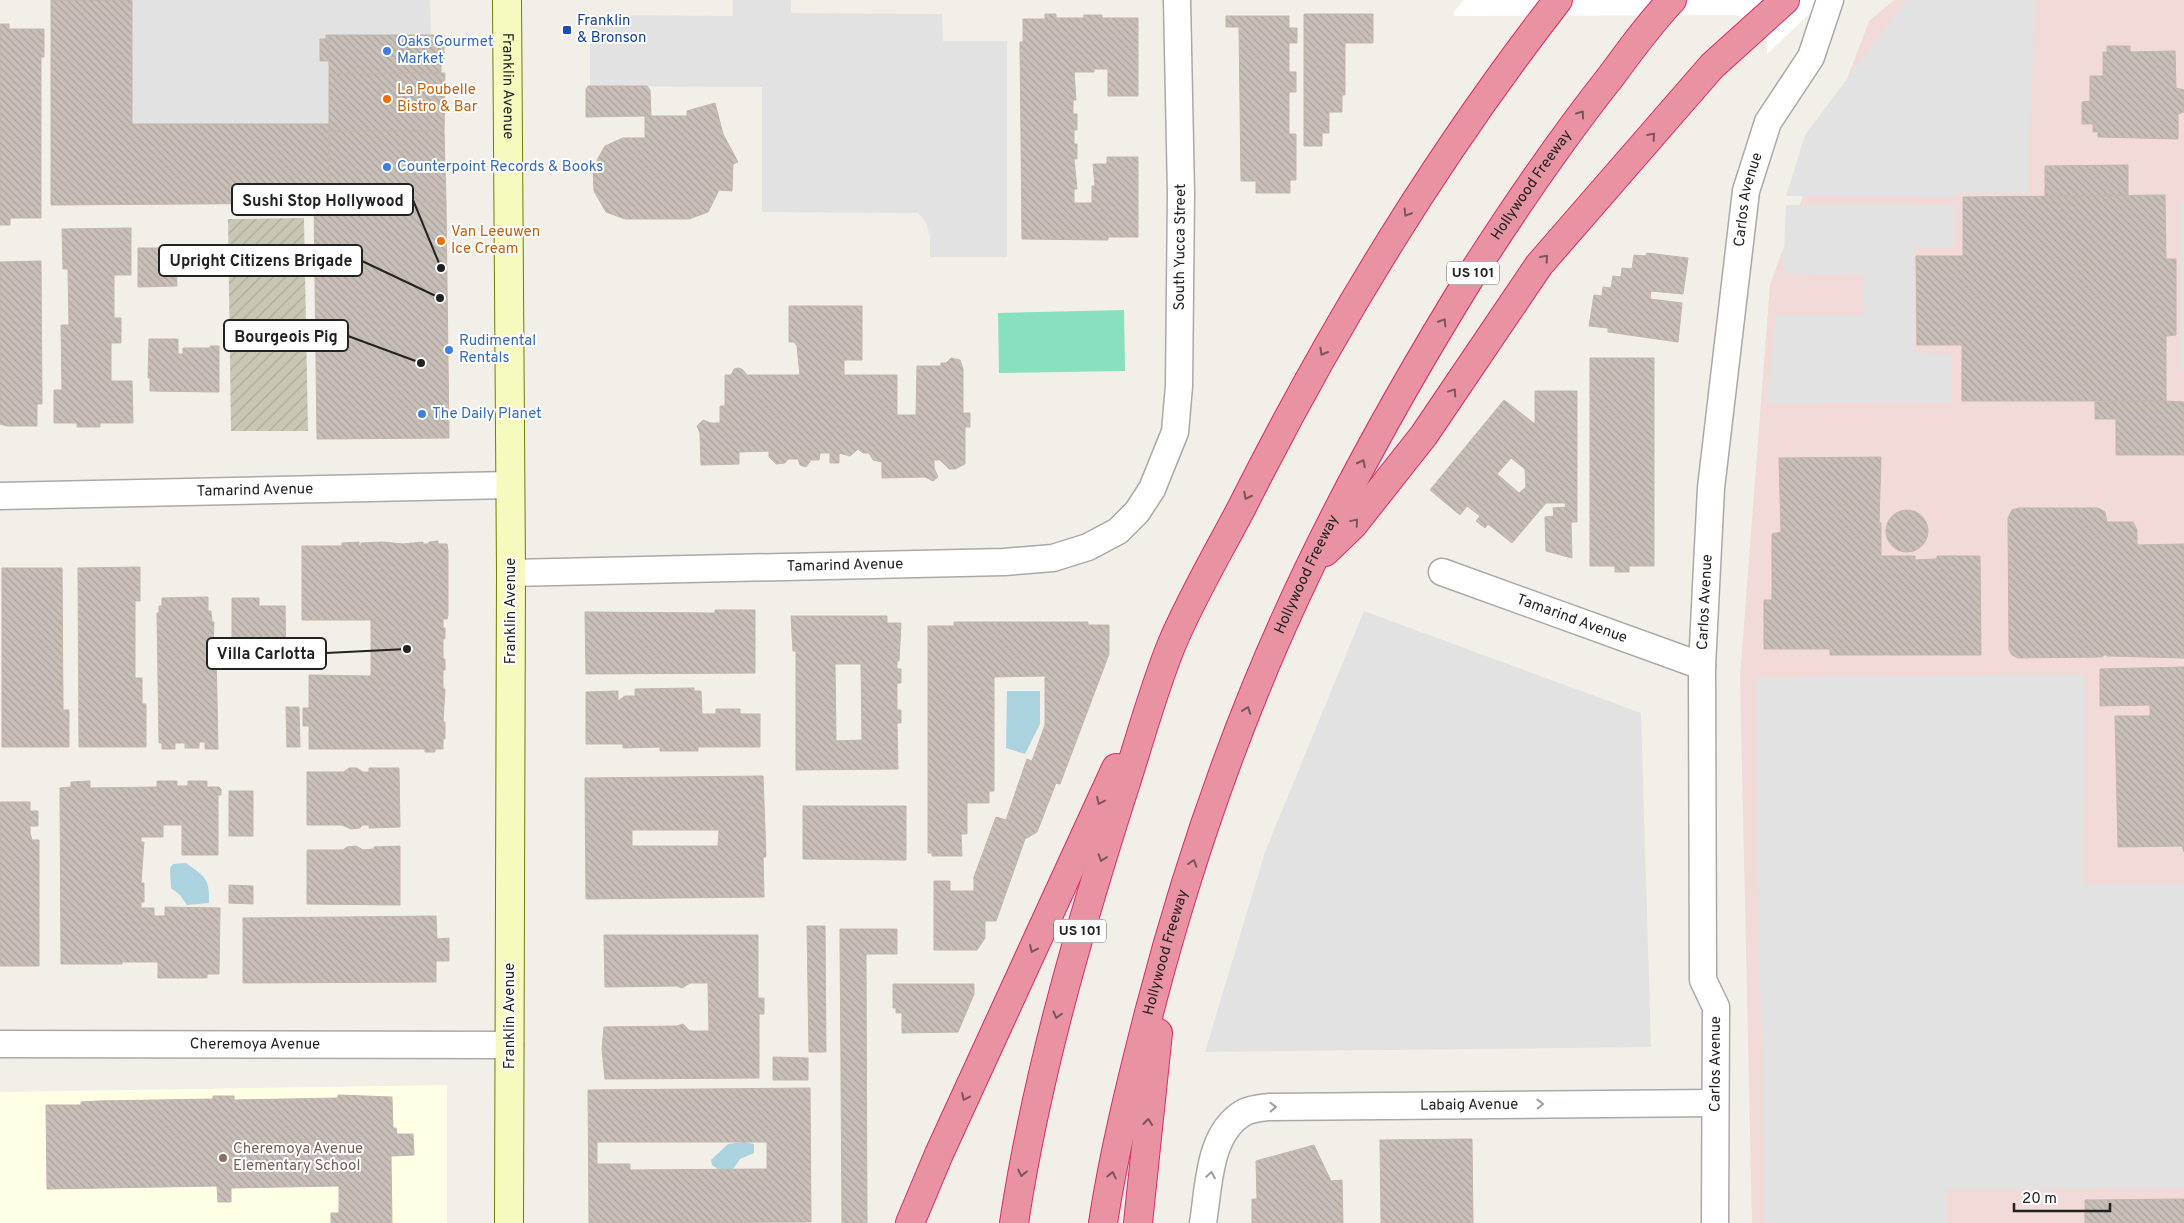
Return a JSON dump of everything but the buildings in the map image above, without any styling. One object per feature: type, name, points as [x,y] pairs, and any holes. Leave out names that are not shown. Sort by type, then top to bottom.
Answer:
[{"type":"highway","points":[[1433,172],[1540,0]]},
{"type":"highway","name":"US 101","points":[[1014,1223],[1048,1050],[1083,918],[1172,646],[1291,409],[1359,290],[1433,172],[1512,60],[1558,0]]},
{"type":"highway","name":"Hollywood Freeway","points":[[1103,1223],[1134,1070],[1167,943],[1208,815],[1255,689],[1308,569],[1373,443],[1434,335],[1506,221],[1582,113],[1672,0]]},
{"type":"highway","points":[[1308,569],[1353,525],[1424,435],[1539,265],[1712,66],[1785,0]]},
{"type":"highway","points":[[910,1223],[943,1145],[1172,646]]},
{"type":"highway","points":[[1138,1223],[1167,943]]},
{"type":"main road","name":"Franklin Avenue","points":[[507,0],[511,573],[509,1223]]},
{"type":"street","name":"South Yucca Street","points":[[1152,489],[1175,432],[1179,386],[1181,193],[1177,0]]},
{"type":"street","name":"Carlos Avenue","points":[[1715,1223],[1714,1103],[1716,1007],[1703,980],[1702,666],[1711,488],[1746,191],[1768,122],[1811,57],[1830,0]]},
{"type":"street","name":"Tamarind Avenue","points":[[0,496],[510,485]]},
{"type":"street","name":"Tamarind Avenue","points":[[511,573],[1004,562],[1054,558],[1088,547],[1118,531],[1137,512],[1152,489]]},
{"type":"street","name":"Tamarind Avenue","points":[[1442,572],[1702,666]]},
{"type":"street","name":"Cheremoya Avenue","points":[[0,1044],[510,1045]]},
{"type":"street","name":"Labaig Avenue","points":[[1203,1223],[1213,1160],[1219,1142],[1230,1126],[1245,1112],[1268,1107],[1714,1103]]},
{"type":"shaded area","points":[[128,0],[430,0],[431,40],[329,41],[329,129],[129,130]]},
{"type":"shaded area","points":[[733,0],[791,0],[791,13],[942,14],[943,41],[1007,41],[1007,257],[930,257],[930,236],[926,223],[918,213],[762,212],[762,87],[590,86],[590,15],[733,16]]},
{"type":"shaded area","points":[[1894,0],[2184,0],[2184,1223],[1752,1223],[1740,677],[1770,284],[1869,21]]},
{"type":"shaded area","points":[[1906,0],[2035,0],[2028,193],[1957,193],[1957,197],[1786,196],[1805,135]]},
{"type":"shaded area","points":[[2180,202],[2184,202],[2184,372],[2180,372]]},
{"type":"shaded area","points":[[1786,205],[1955,205],[1954,248],[1913,248],[1914,353],[1952,354],[1952,402],[1766,404],[1776,315],[1864,315],[1864,275],[1783,273]]},
{"type":"shaded area","points":[[304,218],[308,431],[231,431],[228,219]]},
{"type":"shaded area","points":[[1364,611],[1641,713],[1651,1047],[1205,1052],[1265,852]]},
{"type":"shaded area","points":[[2085,674],[2084,884],[2184,885],[2184,1188],[1946,1190],[1946,1223],[1764,1223],[1755,678]]},
{"type":"shaded area","name":"Cheremoya Avenue Elementary School","points":[[447,1085],[447,1223],[0,1223],[0,1092]]},
{"type":"green space","points":[[1124,310],[1125,371],[999,373],[998,313]]},
{"type":"water","points":[[1007,691],[1040,691],[1040,724],[1025,754],[1006,748]]},
{"type":"water","points":[[186,863],[205,879],[209,903],[187,905],[180,895],[171,888],[170,868],[173,864]]},
{"type":"water","points":[[743,1142],[754,1144],[754,1153],[740,1159],[733,1169],[718,1169],[712,1165],[711,1160],[728,1144]]},
{"type":"pier","points":[[1464,0],[1824,0],[1767,54],[1767,40],[1764,35],[1746,18],[1735,15],[1454,16],[1454,12]]},
{"type":"place","name":"Franklin & Bronson","points":[[567,30]]},
{"type":"place","name":"Oaks Gourmet Market","points":[[387,51]]},
{"type":"place","name":"La Poubelle Bistro & Bar","points":[[387,99]]},
{"type":"place","name":"Counterpoint Records & Books","points":[[387,167]]},
{"type":"place","name":"Van Leeuwen Ice Cream","points":[[441,241]]},
{"type":"place","name":"Sushi Stop Hollywood","points":[[441,268]]},
{"type":"place","name":"Upright Citizens Brigade","points":[[440,298]]},
{"type":"place","name":"Rudimental Rentals","points":[[449,350]]},
{"type":"place","name":"Bourgeois Pig","points":[[421,363]]},
{"type":"place","name":"The Daily Planet","points":[[422,414]]},
{"type":"place","name":"Villa Carlotta","points":[[407,649]]},
{"type":"place","name":"Cheremoya Avenue Elementary School","points":[[223,1158]]}]
